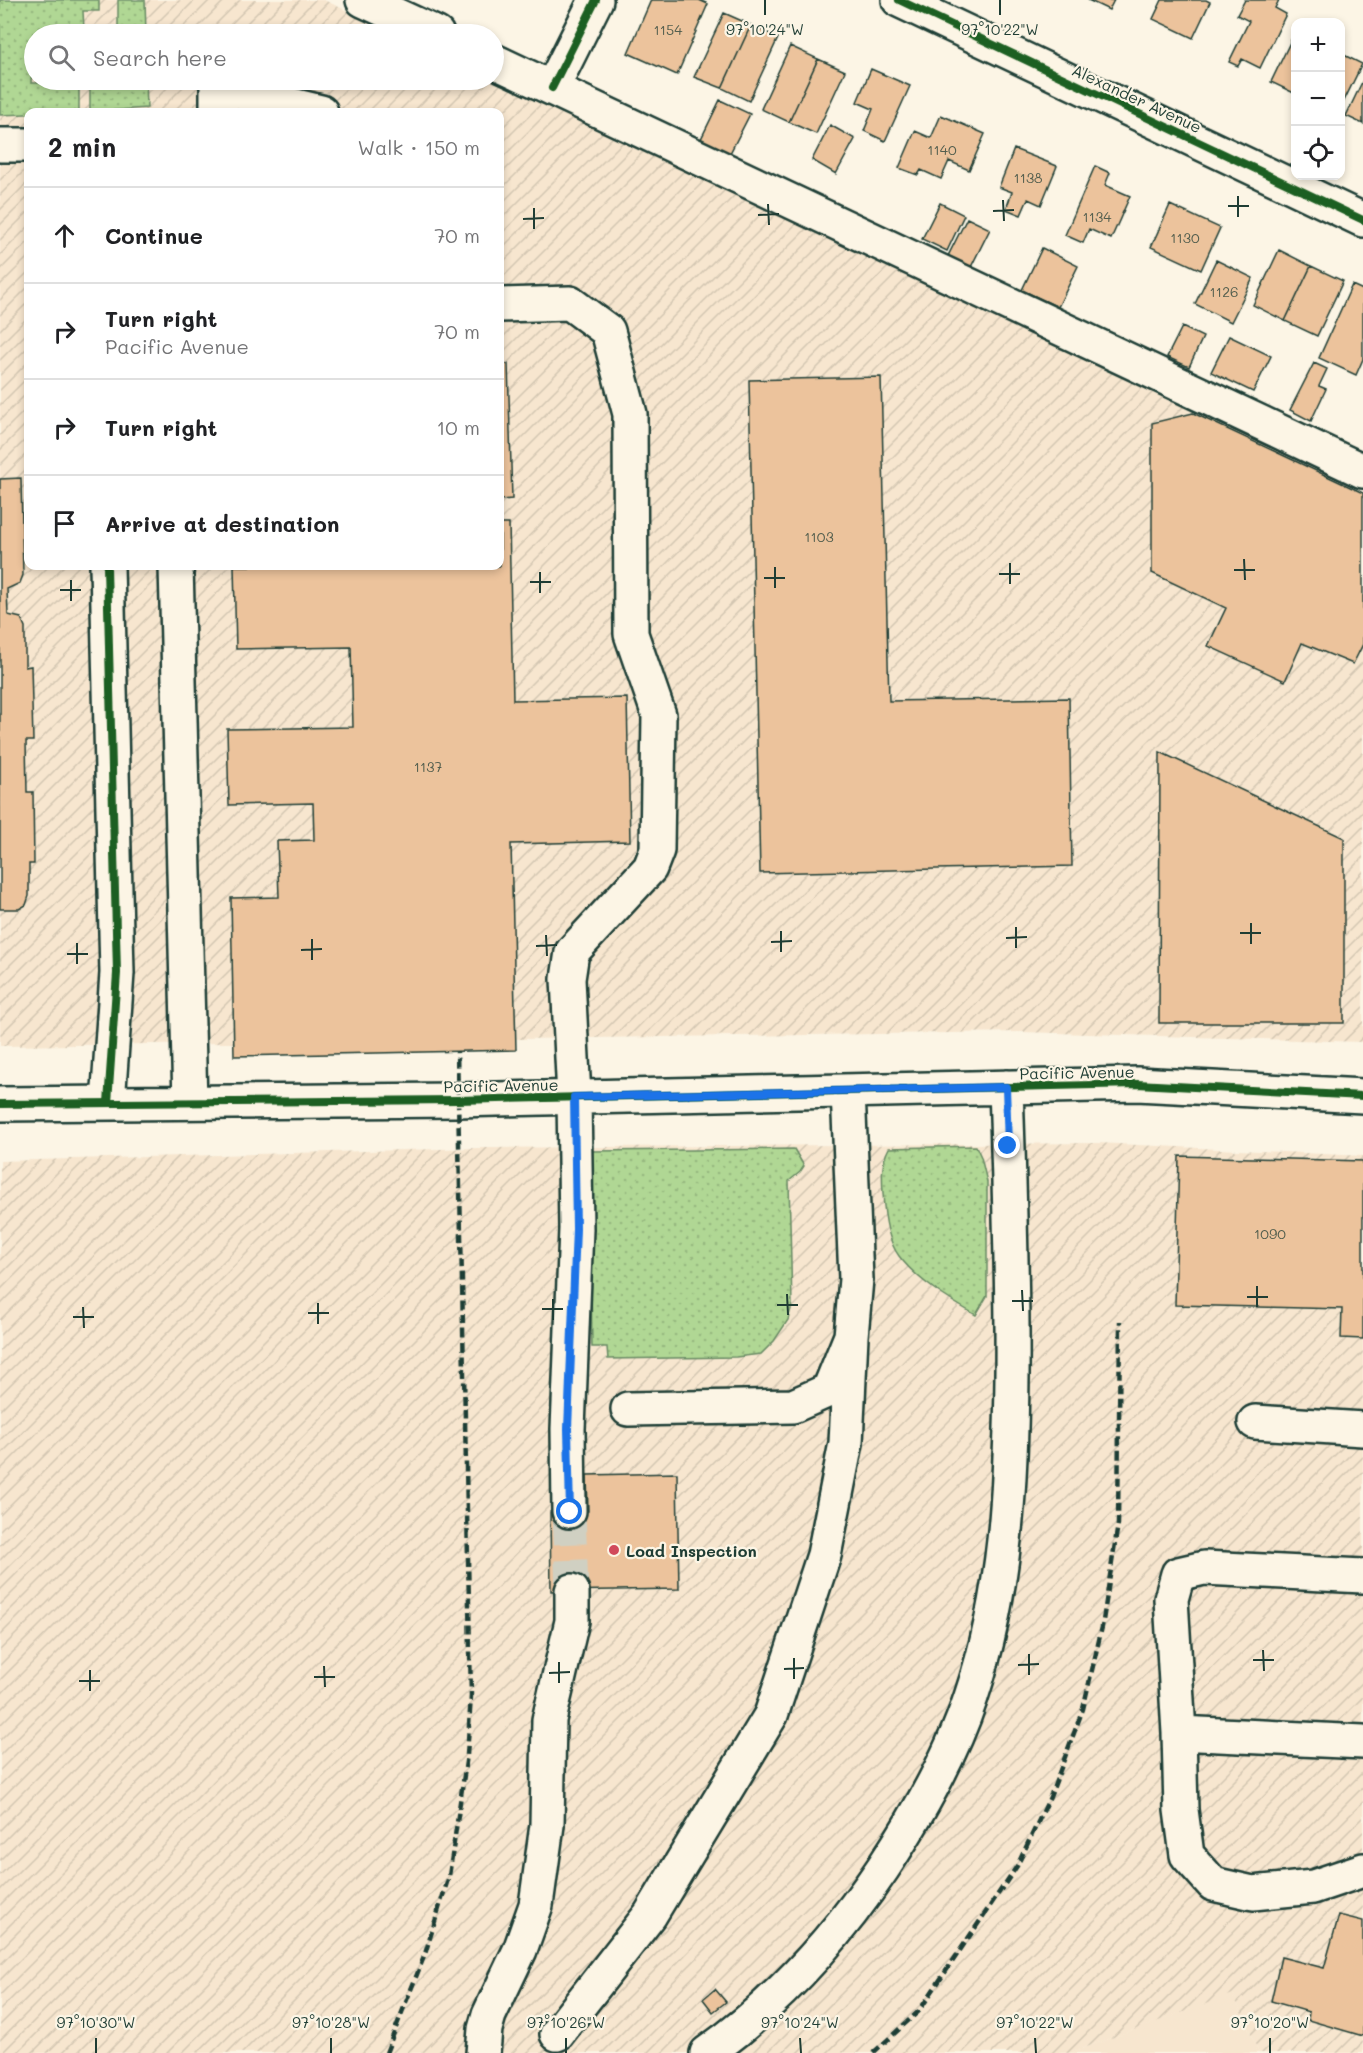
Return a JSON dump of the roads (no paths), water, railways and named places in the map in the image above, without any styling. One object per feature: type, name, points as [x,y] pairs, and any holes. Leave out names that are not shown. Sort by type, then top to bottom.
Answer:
[{"type":"street","points":[[363,0],[415,24]]},
{"type":"street","points":[[552,88],[596,0]]},
{"type":"street","name":"Alexander Avenue","points":[[899,0],[1363,220]]},
{"type":"street","points":[[504,66],[1363,471]]},
{"type":"street","points":[[217,108],[218,90]]},
{"type":"street","points":[[230,90],[305,108]]},
{"type":"street","points":[[0,145],[24,145]]},
{"type":"street","points":[[504,305],[570,303],[608,331],[630,414],[631,634],[659,715],[657,850],[650,868],[572,952],[568,979],[574,1097],[576,1229],[568,1429],[570,1512]]},
{"type":"street","points":[[107,570],[117,973],[108,1103]]},
{"type":"street","points":[[176,570],[190,1102]]},
{"type":"street","name":"Pacific Avenue","points":[[0,1104],[574,1097],[1137,1084],[1363,1096]]},
{"type":"street","points":[[707,2053],[766,2006],[847,1918],[905,1834],[953,1743],[970,1699],[995,1611],[1002,1569],[1007,1510],[1012,1419],[1012,1315],[1006,1087]]},
{"type":"street","points":[[557,2034],[650,1915],[771,1715],[824,1556],[846,1443],[856,1279],[848,1091]]},
{"type":"street","points":[[628,1409],[793,1406],[829,1390],[851,1336]]},
{"type":"street","points":[[1255,1422],[1363,1429]]},
{"type":"street","points":[[1363,1576],[1204,1568],[1178,1574],[1171,1599],[1181,1810],[1187,1856],[1213,1884],[1253,1893],[1313,1887],[1363,1870]]},
{"type":"street","points":[[483,2053],[489,2015],[520,1950],[536,1905],[547,1825],[549,1720],[572,1621],[572,1591]]},
{"type":"street","points":[[1179,1733],[1363,1742]]},
{"type":"tunnel","points":[[569,1511],[572,1591]]},
{"type":"railway","points":[[386,2053],[425,1954],[449,1876],[467,1755],[471,1696],[457,1051]]},
{"type":"railway","points":[[873,2053],[919,2011],[1017,1866],[1050,1797],[1083,1709],[1102,1627],[1118,1524],[1120,1321]]},
{"type":"place","name":"Load Inspection","points":[[614,1550]]}]
